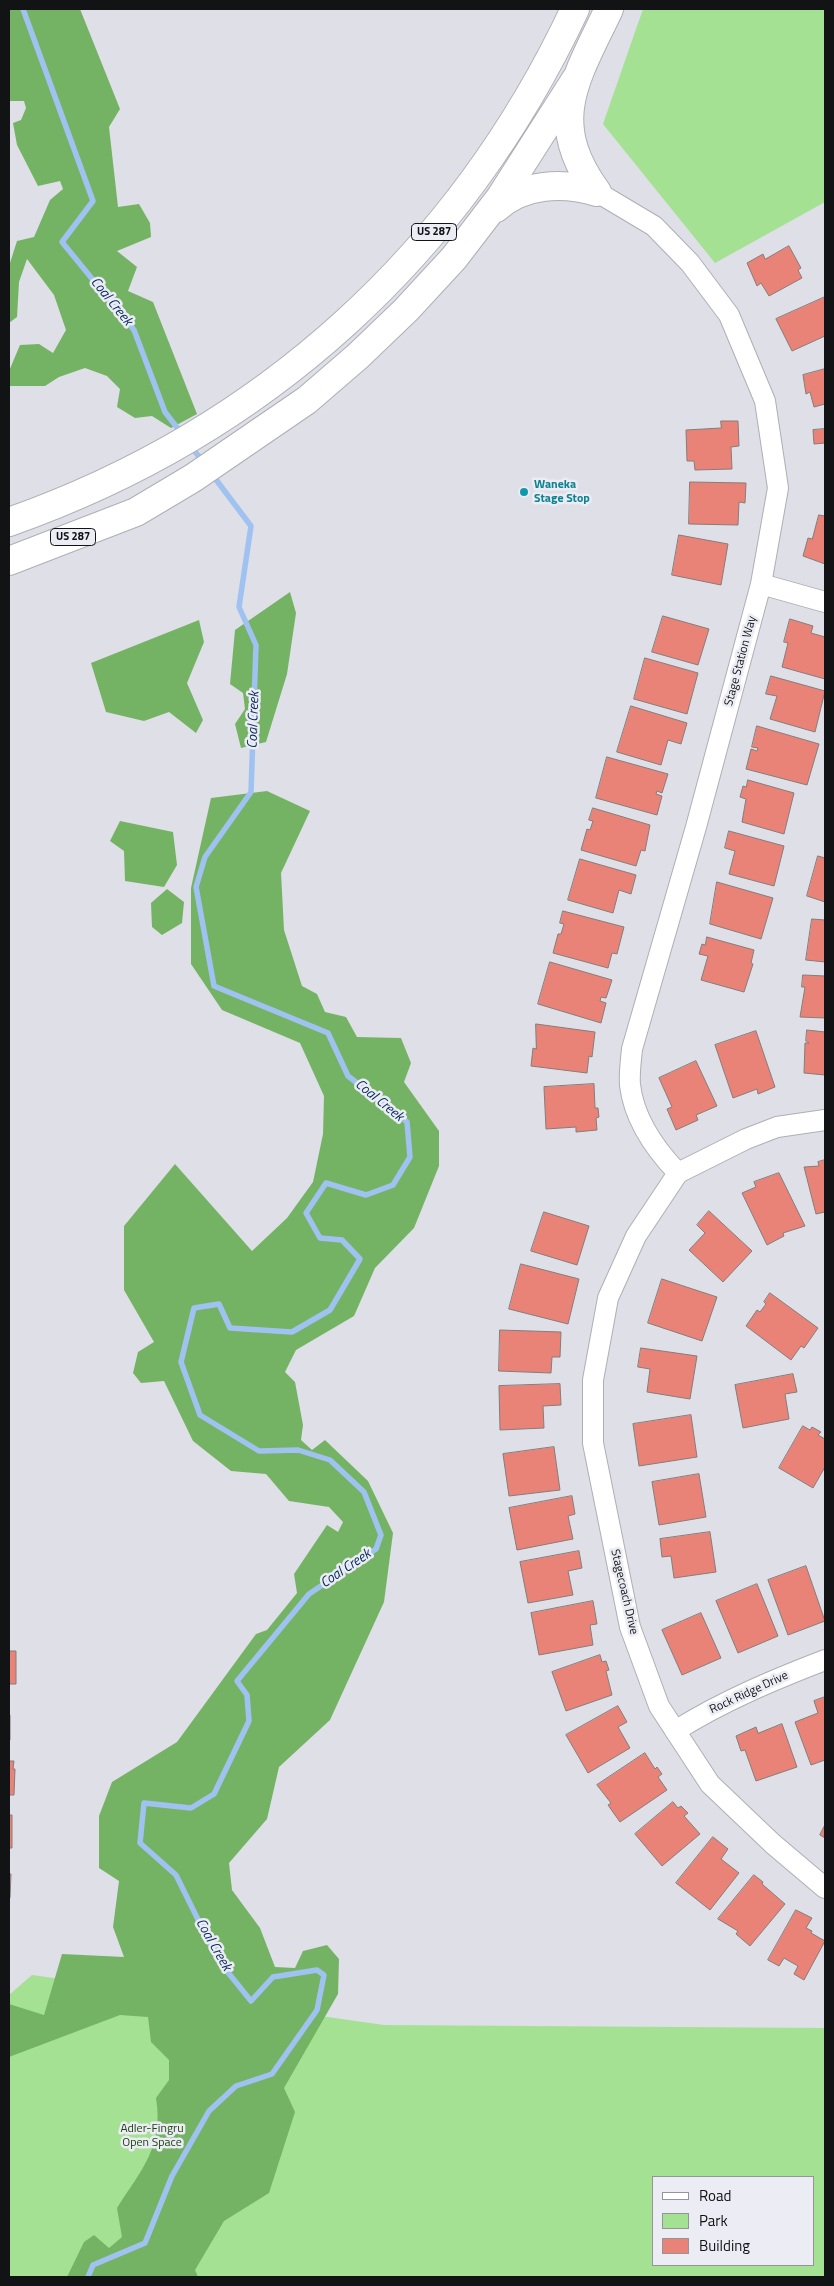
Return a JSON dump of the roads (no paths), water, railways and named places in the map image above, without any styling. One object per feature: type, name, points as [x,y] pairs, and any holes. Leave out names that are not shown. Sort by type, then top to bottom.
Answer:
[{"type":"main road","name":"US 287","points":[[9,522],[56,505],[115,477],[237,409],[289,372],[337,332],[382,290],[463,196],[534,90],[575,9]]},
{"type":"main road","name":"US 287","points":[[9,561],[136,512],[253,439],[307,400],[358,356],[412,303],[488,216],[576,79],[609,9]]},
{"type":"main road","points":[[576,79],[570,101],[568,123],[571,145],[579,166],[597,192]]},
{"type":"main road","points":[[488,216],[509,199],[535,188],[554,185],[572,186],[597,192]]},
{"type":"street","name":"Stage Station Way","points":[[597,192],[654,226],[690,263],[729,315],[765,401],[778,488],[761,584],[698,818],[632,1049],[630,1084],[636,1112],[653,1143],[678,1174]]},
{"type":"street","points":[[761,584],[825,602]]},
{"type":"street","points":[[678,1174],[746,1139],[777,1127],[825,1120]]},
{"type":"street","name":"Stagecoach Drive","points":[[678,1174],[636,1236],[608,1298],[593,1380],[593,1443],[630,1627],[659,1706],[710,1784],[773,1844],[825,1888]]},
{"type":"street","name":"Rock Ridge Drive","points":[[676,1731],[715,1707],[767,1682],[825,1660]]},
{"type":"waterway","name":"Coal Creek","points":[[23,9],[93,201],[62,242],[134,330],[165,412],[182,434]]},
{"type":"waterway","name":"Coal Creek","points":[[190,445],[203,462]]},
{"type":"waterway","name":"Coal Creek","points":[[88,2277],[93,2265],[145,2243],[172,2176],[209,2111],[236,2086],[272,2074],[317,2010],[324,1975],[317,1970],[273,1977],[251,2001],[218,1960],[176,1875],[140,1843],[144,1803],[191,1808],[214,1794],[249,1721],[247,1695],[237,1681],[309,1594],[376,1549],[381,1535],[364,1492],[330,1460],[298,1450],[259,1451],[200,1415],[181,1362],[194,1308],[219,1304],[230,1328],[292,1332],[330,1310],[360,1259],[342,1240],[320,1238],[306,1213],[326,1183],[366,1195],[393,1185],[410,1157],[407,1122],[348,1076],[328,1033],[214,986],[196,887],[205,857],[251,792],[256,645],[239,607],[251,526],[211,473]]},
{"type":"place","name":"Waneka Stage Stop","points":[[524,492]]},
{"type":"park label","name":"Adler-Fingru Open Space","points":[[152,2136]]}]
